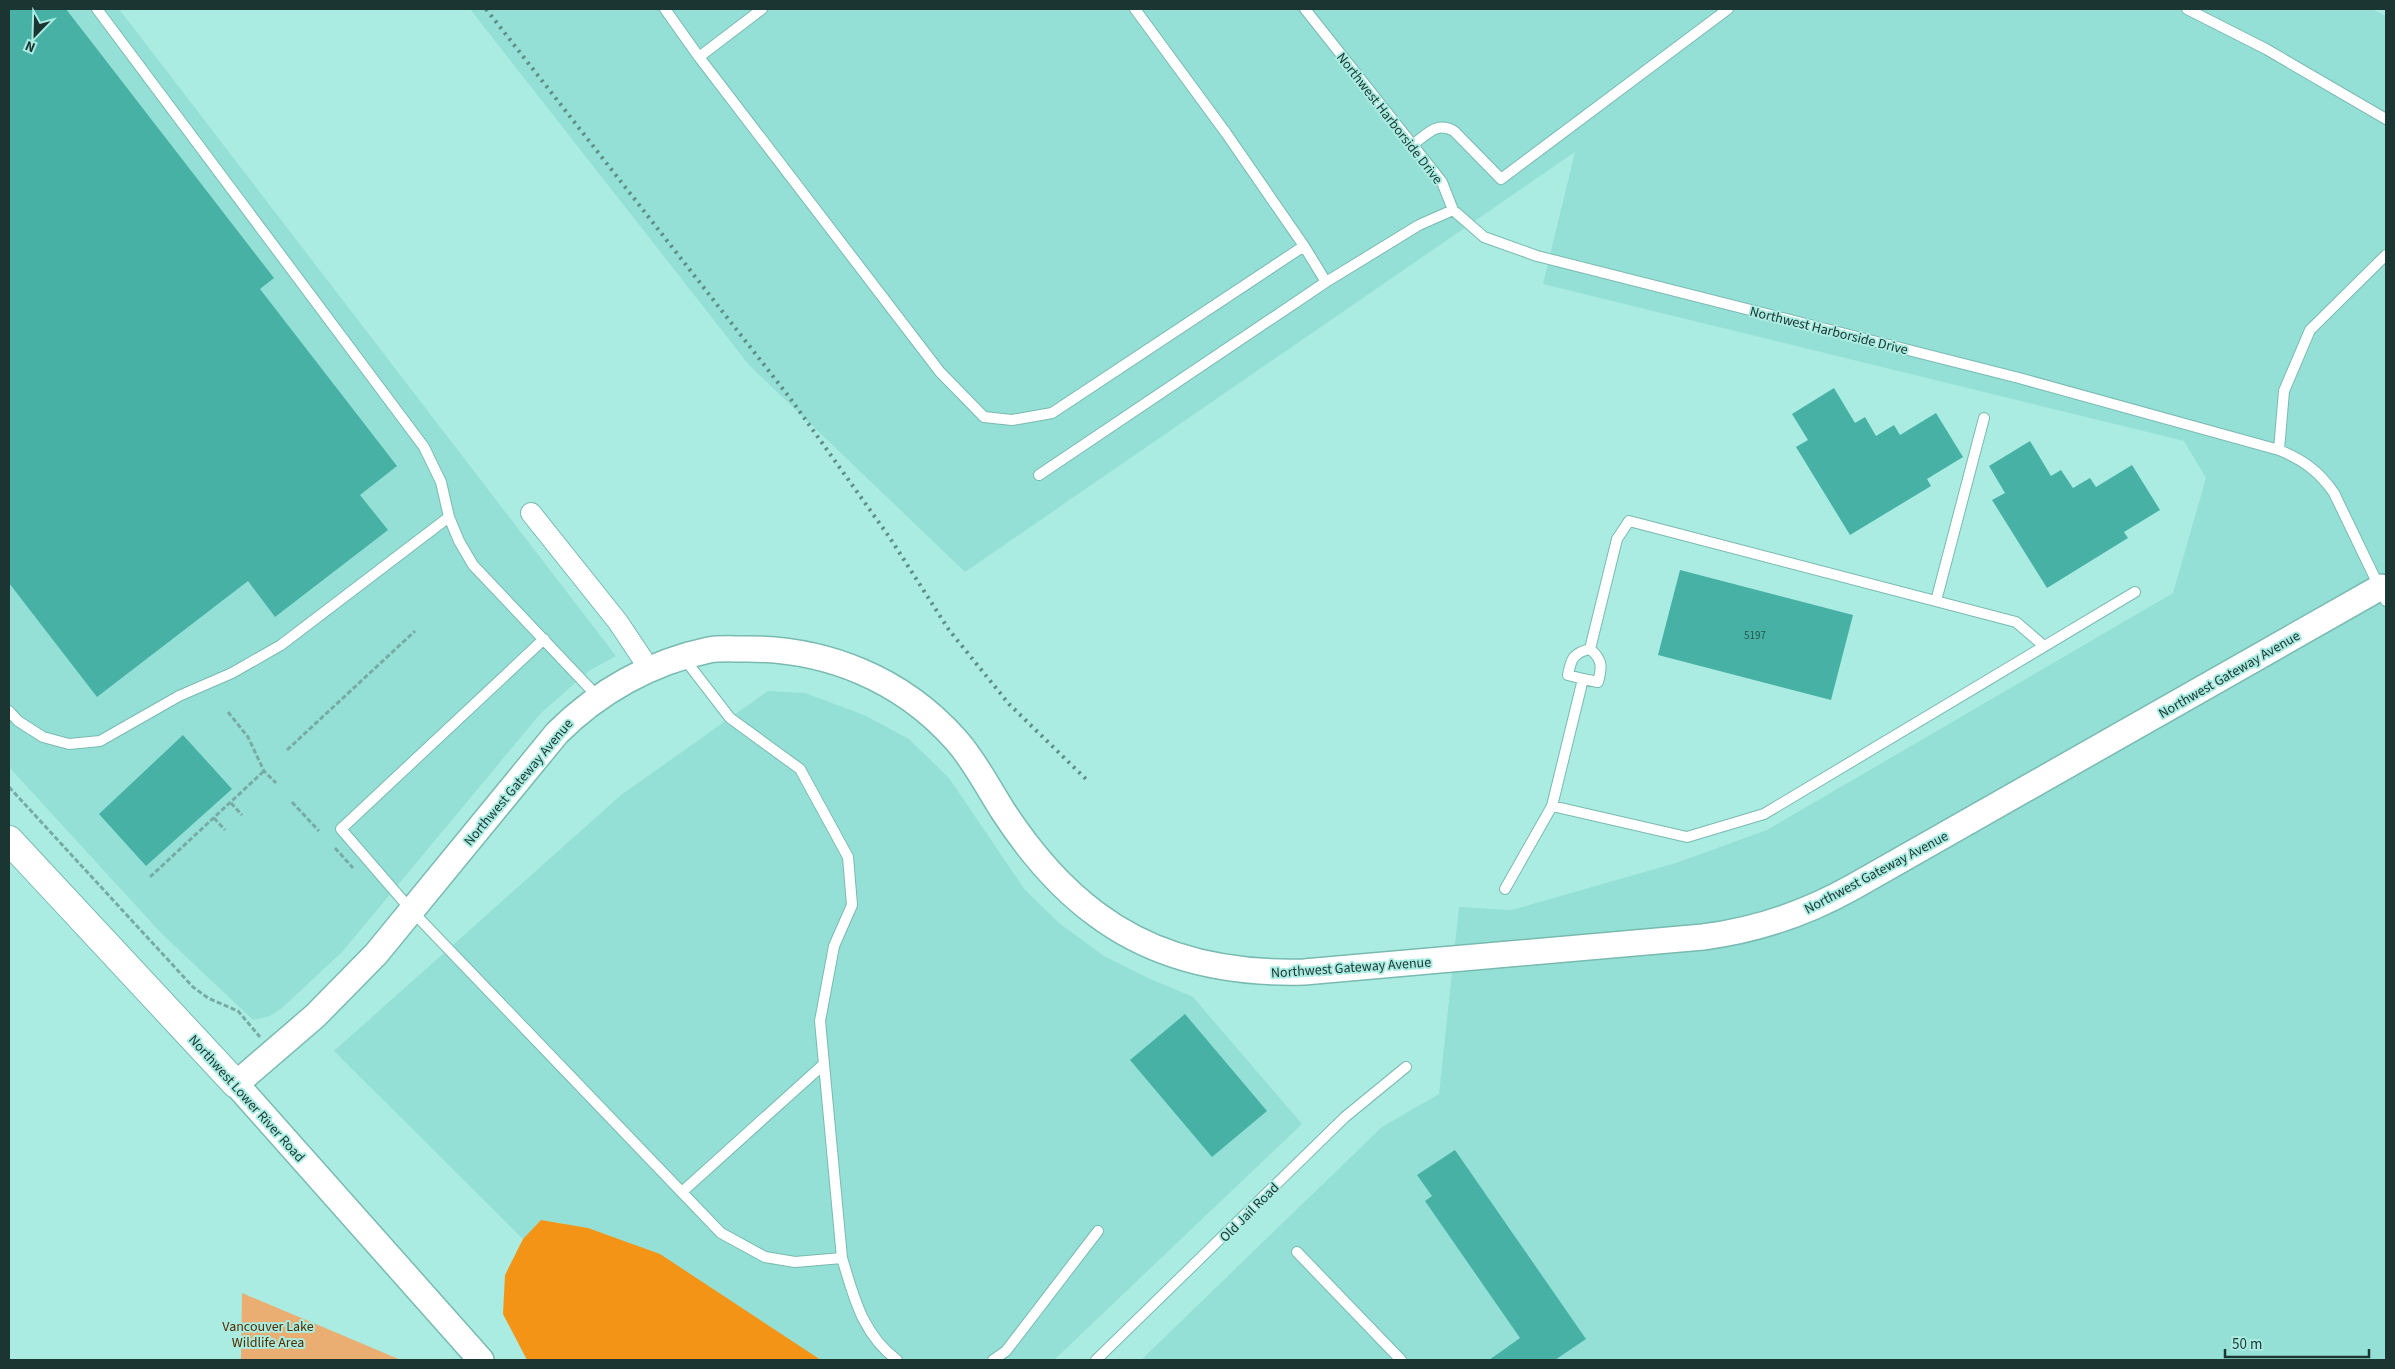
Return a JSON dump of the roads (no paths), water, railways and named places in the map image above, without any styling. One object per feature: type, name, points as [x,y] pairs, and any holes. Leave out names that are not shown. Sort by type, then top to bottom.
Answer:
[{"type":"main road","name":"Northwest Lower River Road","points":[[9,840],[236,1084]]},
{"type":"street","points":[[531,513],[618,622],[650,670]]},
{"type":"street","name":"Northwest Gateway Avenue","points":[[236,1084],[272,1051],[315,1016],[353,978],[557,733],[578,711],[598,697],[650,670],[683,657],[712,650],[769,650],[804,653],[868,674],[904,694],[931,715],[957,741],[1023,841],[1045,869],[1096,914],[1123,932],[1179,957],[1208,965],[1246,971],[1304,972],[1569,950],[1729,934],[1784,920],[1822,904],[2384,591]]},
{"type":"street","name":"Northwest Lower River Road","points":[[236,1084],[481,1360]]},
{"type":"lane","points":[[96,9],[424,447],[441,482],[449,517],[459,541],[473,565],[598,697]]},
{"type":"lane","points":[[665,9],[699,57],[940,372],[984,417],[1012,420],[1052,413],[1304,246]]},
{"type":"lane","points":[[699,57],[762,9]]},
{"type":"lane","points":[[1135,9],[1226,132],[1304,246],[1326,282]]},
{"type":"lane","name":"Northwest Harborside Drive","points":[[1305,9],[1442,182],[1452,210],[1484,237],[1537,256],[2019,378],[2279,450],[2304,462],[2323,478],[2334,493],[2384,591]]},
{"type":"lane","points":[[1412,145],[1437,128],[1445,126],[1454,131],[1501,179],[1728,9]]},
{"type":"lane","points":[[2187,9],[2266,49],[2386,120]]},
{"type":"lane","points":[[1038,475],[1326,282],[1419,225],[1452,210]]},
{"type":"lane","points":[[2279,450],[2284,391],[2310,330],[2386,254]]},
{"type":"lane","points":[[1936,601],[1984,418]]},
{"type":"lane","points":[[9,711],[18,721],[42,737],[69,744],[100,741],[179,696],[232,673],[281,645],[449,517]]},
{"type":"lane","points":[[1590,649],[1618,539],[1629,521],[2016,622],[2044,646]]},
{"type":"lane","points":[[1552,806],[1687,836],[1764,814],[2135,592]]},
{"type":"lane","points":[[544,639],[341,829],[411,910],[721,1233],[765,1257],[795,1262],[842,1258]]},
{"type":"lane","points":[[1590,649],[1598,656],[1602,665],[1598,682],[1568,675],[1572,658],[1578,652],[1590,649]]},
{"type":"lane","points":[[683,657],[730,718],[800,769],[848,858],[852,906],[834,946],[820,1021],[842,1258],[858,1313],[883,1350],[897,1360]]},
{"type":"lane","points":[[1506,889],[1552,806],[1583,679]]},
{"type":"lane","points":[[682,1192],[824,1064]]},
{"type":"lane","name":"Old Jail Road","points":[[1096,1360],[1345,1117],[1406,1067]]},
{"type":"lane","points":[[993,1360],[1006,1351],[1098,1231]]},
{"type":"lane","points":[[1297,1252],[1401,1360]]},
{"type":"railway","points":[[486,9],[790,398],[890,538],[949,630],[1009,704],[1088,781]]},
{"type":"park label","name":"Vancouver Lake Wildlife Area","points":[[268,1334]]}]
